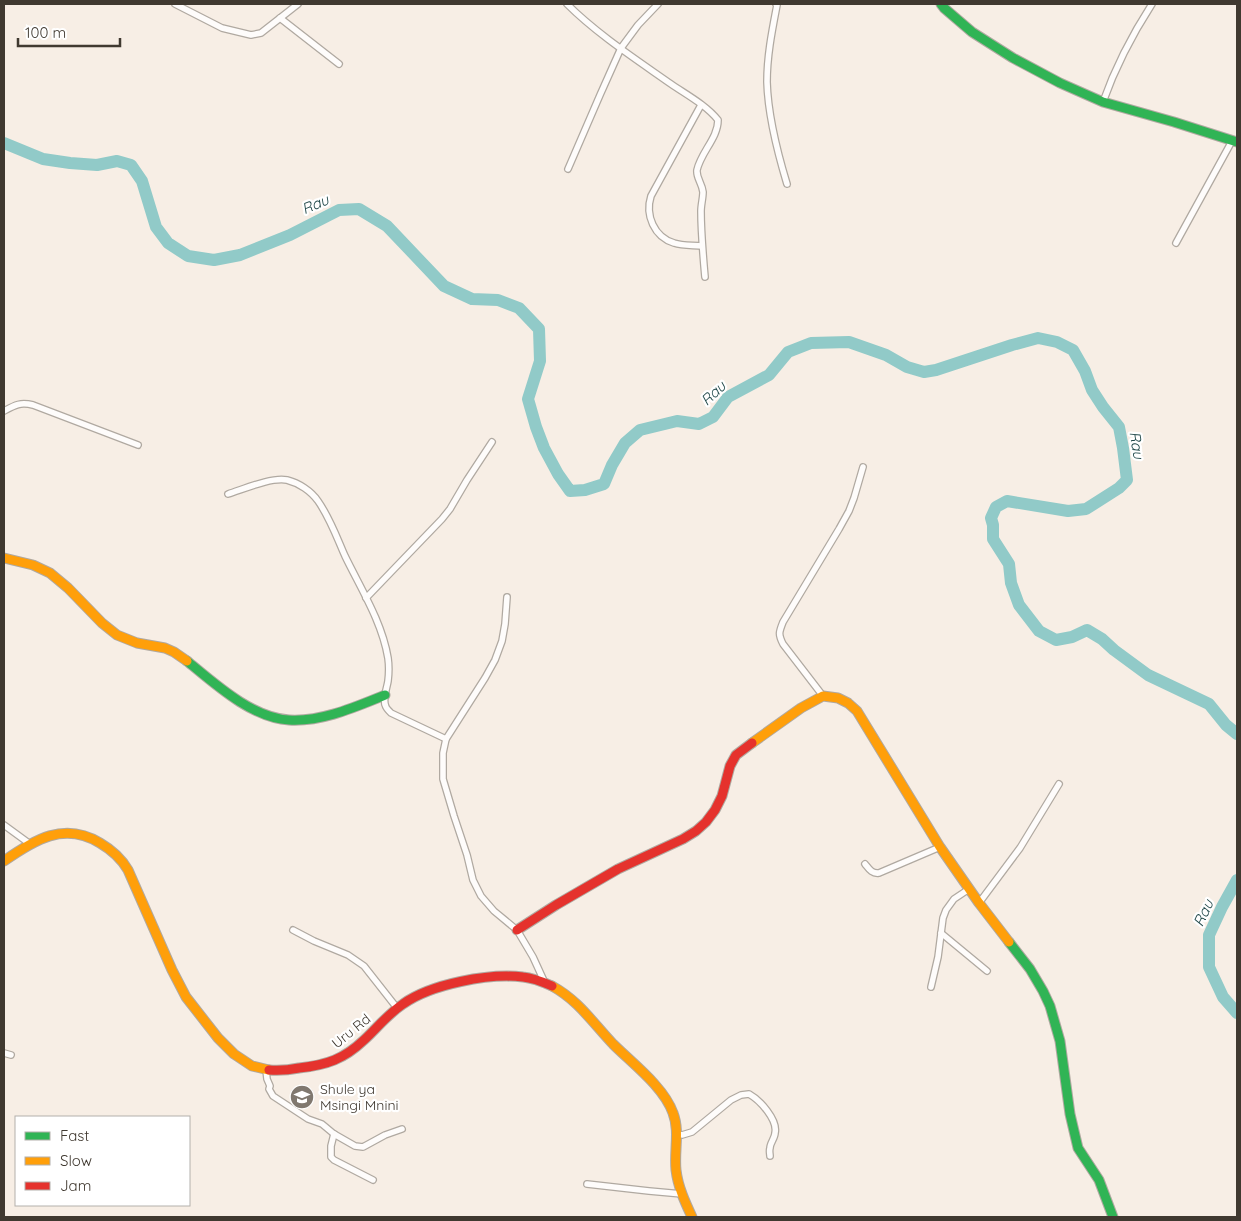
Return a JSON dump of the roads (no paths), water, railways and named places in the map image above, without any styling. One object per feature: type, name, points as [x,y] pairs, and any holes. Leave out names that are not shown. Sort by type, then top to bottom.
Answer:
[{"type":"street","points":[[176,4],[222,28],[251,35],[261,33],[298,4]]},
{"type":"street","points":[[567,4],[579,16],[716,118],[718,122],[716,131],[699,163],[697,172],[703,192],[701,208],[705,277]]},
{"type":"street","points":[[568,169],[621,48],[638,25],[658,4]]},
{"type":"street","points":[[776,4],[769,48],[768,82],[776,147],[787,184]]},
{"type":"street","points":[[941,4],[972,32],[1013,58],[1060,83],[1102,102],[1174,122],[1235,142],[1176,243]]},
{"type":"street","points":[[1102,102],[1126,48],[1152,4]]},
{"type":"street","points":[[280,18],[339,64]]},
{"type":"street","points":[[700,105],[648,205],[653,227],[664,238],[673,243],[702,246]]},
{"type":"street","points":[[4,411],[12,406],[23,403],[33,405],[138,445]]},
{"type":"street","points":[[366,598],[442,519],[492,442]]},
{"type":"street","points":[[823,696],[783,644],[779,635],[780,630],[849,510],[863,467]]},
{"type":"street","points":[[228,494],[269,481],[285,480],[298,484],[318,501],[329,519],[380,628],[386,645],[389,663],[385,705],[391,713],[446,739]]},
{"type":"street","points":[[4,558],[37,566],[68,588],[105,626],[116,634],[133,642],[157,645],[168,649],[181,656],[207,678],[254,709],[276,718],[293,720],[318,717],[350,709],[385,694]]},
{"type":"street","points":[[507,597],[502,641],[495,660],[446,739],[442,753],[443,779],[468,855],[473,880],[481,896],[494,911],[517,930],[534,957],[544,981]]},
{"type":"street","points":[[517,930],[618,869],[696,831],[715,810],[722,796],[730,766],[736,755],[801,708],[823,696],[838,698],[848,703],[857,711],[940,848],[1030,969],[1050,1006],[1060,1041],[1070,1114],[1078,1148],[1099,1180],[1113,1217]]},
{"type":"street","points":[[980,904],[1020,848],[1059,784]]},
{"type":"street","points":[[4,825],[30,844]]},
{"type":"street","name":"Uru Rd","points":[[4,861],[30,844],[45,837],[61,833],[79,833],[94,839],[108,848],[124,863],[143,900],[173,971],[186,996],[223,1045],[248,1064],[266,1070],[285,1070],[325,1064],[338,1060],[363,1041],[397,1008],[419,994],[470,979],[494,976],[520,976],[544,981],[567,994],[583,1008],[604,1034],[655,1086],[672,1109],[676,1125],[676,1170],[679,1186],[692,1217]]},
{"type":"street","points":[[865,864],[875,874],[940,848]]},
{"type":"street","points":[[930,987],[938,957],[942,918],[954,899],[969,889]]},
{"type":"street","points":[[293,930],[348,955],[364,966],[397,1008]]},
{"type":"street","points":[[941,933],[987,971]]},
{"type":"street","points":[[4,1052],[11,1055]]},
{"type":"street","points":[[266,1070],[273,1096],[308,1119],[322,1124],[334,1134],[358,1147],[402,1129]]},
{"type":"street","points":[[676,1133],[682,1135],[692,1132],[731,1100],[741,1095],[749,1094],[760,1102],[775,1126],[776,1132],[770,1147],[770,1156]]},
{"type":"street","points":[[334,1134],[331,1157],[373,1180]]},
{"type":"street","points":[[587,1184],[682,1194]]},
{"type":"waterway","name":"Rau","points":[[4,143],[43,159],[97,165],[117,161],[131,165],[142,181],[156,227],[168,243],[188,256],[214,260],[240,255],[290,235],[339,210],[359,209],[387,226],[444,286],[472,299],[498,300],[519,308],[539,329],[540,361],[528,399],[544,448],[570,491],[585,490],[604,484],[612,465],[625,443],[640,430],[677,421],[699,424],[713,417],[728,397],[769,375],[788,352],[811,343],[849,342],[886,355],[907,367],[924,372],[936,370],[1038,338],[1057,342],[1073,350],[1085,371],[1092,390],[1119,427],[1127,480],[1119,488],[1086,509],[1068,511],[1007,501],[996,507],[991,518],[993,539],[1009,564],[1011,583],[1019,605],[1039,631],[1056,640],[1072,637],[1087,630],[1102,639],[1148,675],[1209,704],[1226,725],[1237,734]]},
{"type":"waterway","name":"Rau","points":[[1237,880],[1209,935],[1209,967],[1223,997],[1237,1013]]},
{"type":"place","name":"Shule ya Msingi Mnini","points":[[302,1097]]}]
